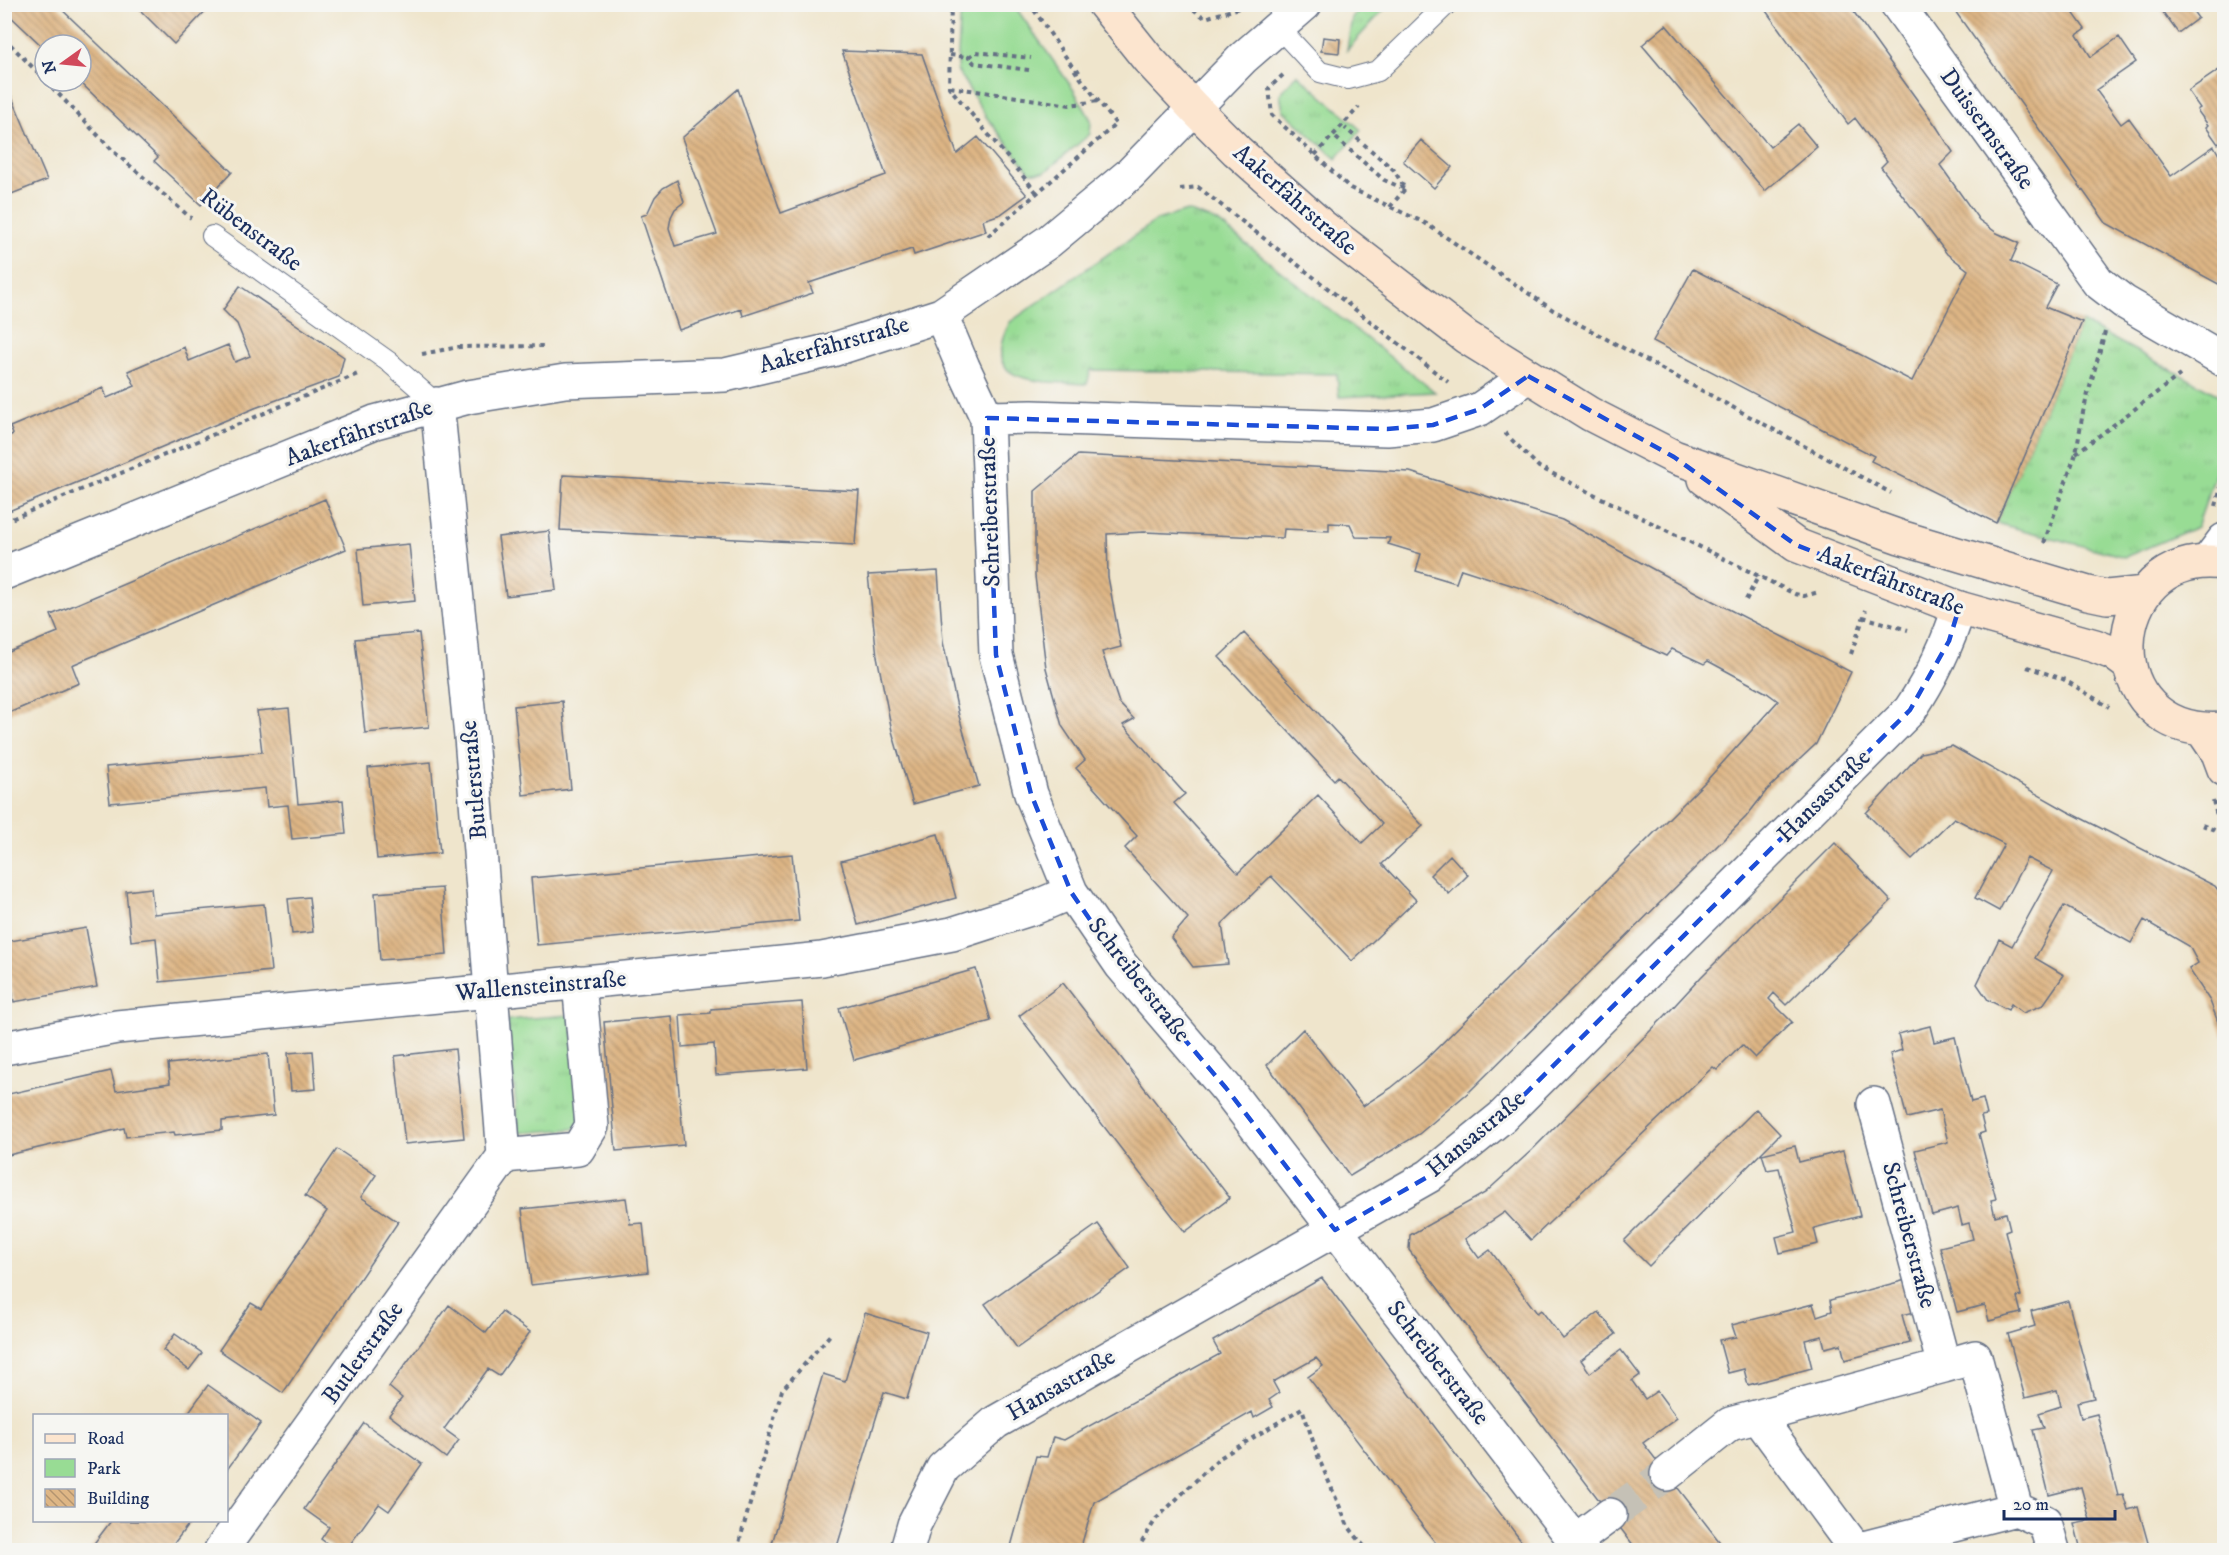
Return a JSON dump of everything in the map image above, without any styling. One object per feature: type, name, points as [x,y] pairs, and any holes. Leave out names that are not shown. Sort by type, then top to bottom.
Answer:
[{"type":"main road","points":[[1104,4],[1148,58],[1194,108]]},
{"type":"main road","name":"Aakerfährstraße","points":[[1194,108],[1237,151],[1323,227],[1466,337],[1590,414],[1674,457],[1900,537],[2088,593],[2107,597],[2145,593]]},
{"type":"main road","name":"Aakerfährstraße","points":[[1674,457],[1796,545],[1959,608],[2095,646],[2113,653],[2128,664]]},
{"type":"main road","points":[[2218,544],[2162,577],[2145,593],[2132,615],[2126,639],[2128,664],[2138,689],[2155,709],[2177,724],[2214,730],[2218,753],[2224,769]]},
{"type":"street","points":[[1194,108],[1243,58],[1305,4]]},
{"type":"street","name":"Duissernstraße","points":[[1897,4],[2098,282],[2124,302],[2218,356]]},
{"type":"street","name":"Aakerfährstraße","points":[[4,573],[375,422],[437,404],[565,381],[725,375],[832,350],[941,315],[1048,242],[1130,174],[1194,108]]},
{"type":"street","name":"Schreiberstraße","points":[[941,315],[987,418],[996,656],[1031,794],[1071,892],[1121,965],[1226,1088],[1579,1546],[1610,1515]]},
{"type":"street","points":[[987,418],[1032,417],[1387,429],[1433,425],[1480,409],[1528,376]]},
{"type":"street","name":"Butlerstraße","points":[[221,1551],[504,1156],[471,737],[437,404]]},
{"type":"street","name":"Hansastraße","points":[[907,1551],[914,1526],[943,1468],[996,1422],[1429,1176],[1502,1117],[1910,710],[1931,678],[1949,641],[1959,608]]},
{"type":"street","name":"Wallensteinstraße","points":[[4,1048],[117,1027],[822,959],[952,934],[1036,907],[1071,892]]},
{"type":"street","points":[[504,1156],[578,1149],[592,1126],[579,982]]},
{"type":"street","name":"Schreiberstraße","points":[[1874,1104],[1944,1366]]},
{"type":"street","points":[[1667,1474],[1730,1424],[1975,1357],[2016,1509]]},
{"type":"street","points":[[1758,1417],[1856,1550],[2016,1509],[2045,1522],[2053,1551]]},
{"type":"lane","points":[[1279,28],[1320,72],[1348,79],[1378,71],[1447,4]]},
{"type":"lane","name":"Rübenstraße","points":[[212,236],[389,362],[437,404]]},
{"type":"path","points":[[951,4],[949,87],[1037,193],[1116,124],[1076,72],[1030,4]]},
{"type":"path","points":[[1186,4],[1205,18],[1250,4]]},
{"type":"path","name":"Rübenstraße","points":[[4,38],[33,67]]},
{"type":"path","points":[[950,56],[969,57],[976,52],[1031,58]]},
{"type":"path","points":[[969,57],[974,63],[1029,70]]},
{"type":"path","points":[[1076,72],[1082,68]]},
{"type":"path","points":[[1315,155],[1360,106],[1378,71]]},
{"type":"path","points":[[949,87],[1070,105],[1098,101]]},
{"type":"path","points":[[1269,88],[1272,115],[1350,188],[1442,234],[1553,310],[1892,494]]},
{"type":"path","name":"Rübenstraße","points":[[58,93],[114,152],[212,236]]},
{"type":"path","points":[[1345,128],[1394,171],[1405,189]]},
{"type":"path","points":[[1336,138],[1384,180],[1405,189]]},
{"type":"path","points":[[1180,189],[1198,187],[1413,352],[1480,409],[1539,467],[1795,594],[1804,596],[1829,590]]},
{"type":"path","points":[[1390,207],[1405,189]]},
{"type":"path","points":[[2041,553],[2076,453],[2083,412],[2107,326],[2124,302]]},
{"type":"path","points":[[2076,453],[2218,356]]},
{"type":"path","points":[[2218,544],[2224,475]]},
{"type":"path","points":[[1746,600],[1759,575]]},
{"type":"path","points":[[2202,825],[2222,833]]},
{"type":"path","points":[[737,1551],[782,1390],[830,1335]]},
{"type":"path","points":[[1137,1551],[1156,1519],[1218,1459],[1302,1408],[1319,1459],[1348,1526],[1367,1551]]},
{"type":"highlighted area","points":[[1528,376],[1674,457],[1796,545],[1959,608],[1949,641],[1910,710],[1502,1117],[1429,1176],[1335,1230],[1226,1088],[1121,965],[1071,892],[1031,794],[996,655],[987,418],[1387,429],[1433,425],[1480,409]]},
{"type":"green space","points":[[961,5],[1014,5],[1073,89],[1091,120],[1090,134],[1045,172],[1030,172],[987,118],[957,70]]},
{"type":"green space","points":[[1365,5],[1388,5],[1347,50],[1352,17]]},
{"type":"green space","points":[[1297,74],[1361,130],[1336,159],[1283,110],[1280,94]]},
{"type":"green space","points":[[1187,211],[1218,222],[1435,392],[1339,397],[1337,374],[1091,370],[1087,384],[1034,380],[1019,376],[1007,369],[1001,359],[1001,343],[1010,322],[1157,220]]},
{"type":"green space","points":[[2082,322],[2224,398],[2224,450],[2197,527],[2125,557],[1996,523]]},
{"type":"green space","points":[[571,1015],[583,1120],[573,1129],[519,1133],[507,1020]]},
{"type":"building","points":[[4,4],[56,4],[86,33],[33,33],[33,38],[4,10]]},
{"type":"building","points":[[134,4],[212,4],[174,44]]},
{"type":"building","points":[[1761,4],[1848,4],[1953,152],[1940,165],[1979,220],[1997,233],[2019,243],[2011,261],[2057,284],[2045,307],[2082,322],[1996,523],[1871,461],[1874,456],[1653,341],[1693,269],[1912,381],[1968,270],[1947,254],[1881,167],[1887,161],[1855,118],[1848,124]]},
{"type":"building","points":[[1950,4],[2067,4],[2085,29],[2077,35],[2091,57],[2119,37],[2136,62],[2096,90],[2121,124],[2129,118],[2171,176],[2214,146],[2224,164],[2224,287],[2106,223]]},
{"type":"building","points":[[2157,4],[2188,4],[2198,18],[2178,33]]},
{"type":"building","points":[[1666,25],[1770,147],[1798,124],[1817,147],[1765,191],[1642,45]]},
{"type":"building","points":[[1323,37],[1340,39],[1339,53],[1321,51]]},
{"type":"building","points":[[93,39],[232,172],[201,205],[154,161],[158,157],[91,93]]},
{"type":"building","points":[[842,51],[922,54],[957,154],[978,137],[1027,195],[1001,214],[983,220],[986,231],[914,255],[912,249],[809,283],[813,293],[743,316],[741,309],[679,330],[641,216],[647,214],[655,197],[663,188],[677,180],[684,202],[675,209],[671,217],[669,228],[675,246],[717,234],[682,138],[738,89],[781,213],[886,175]]},
{"type":"building","points":[[2219,70],[2224,85],[2224,139],[2218,144],[2197,110],[2200,108],[2188,91]]},
{"type":"building","points":[[8,88],[47,180],[4,197],[4,89]]},
{"type":"building","points":[[1421,140],[1452,167],[1434,188],[1403,161]]},
{"type":"building","points":[[240,286],[344,357],[339,377],[255,408],[4,513],[4,438],[13,434],[10,427],[103,388],[107,398],[135,386],[128,371],[184,347],[189,361],[228,345],[235,362],[250,356],[237,324],[223,310]]},
{"type":"building","points":[[1078,455],[1410,472],[1562,520],[1851,672],[1816,744],[1767,790],[1746,817],[1470,1091],[1419,1134],[1350,1176],[1267,1065],[1303,1029],[1363,1106],[1391,1088],[1423,1062],[1708,779],[1778,701],[1708,661],[1704,664],[1672,649],[1666,656],[1539,594],[1461,569],[1456,583],[1416,571],[1421,554],[1388,544],[1390,538],[1356,537],[1350,524],[1329,523],[1329,531],[1284,529],[1283,538],[1144,532],[1107,534],[1108,577],[1121,647],[1102,652],[1119,703],[1134,719],[1123,725],[1185,794],[1174,803],[1238,873],[1318,795],[1362,843],[1382,824],[1338,776],[1334,780],[1219,657],[1244,633],[1423,826],[1382,864],[1416,900],[1352,961],[1271,876],[1222,924],[1228,964],[1193,967],[1171,938],[1188,918],[1125,848],[1137,836],[1076,768],[1085,760],[1062,726],[1046,668],[1035,576],[1035,491]]},
{"type":"building","points":[[563,475],[859,491],[855,545],[560,530]]},
{"type":"building","points":[[325,499],[346,549],[72,665],[79,683],[4,715],[4,654],[58,632],[51,615]]},
{"type":"building","points":[[549,531],[556,590],[506,596],[498,537]]},
{"type":"building","points":[[409,544],[415,601],[363,606],[358,549]]},
{"type":"building","points":[[938,571],[943,642],[959,716],[979,786],[913,804],[892,731],[877,656],[868,575]]},
{"type":"building","points":[[419,633],[429,727],[365,733],[355,639]]},
{"type":"building","points":[[562,701],[571,789],[523,795],[514,706]]},
{"type":"building","points":[[289,708],[298,804],[343,800],[346,834],[292,839],[288,805],[267,807],[265,788],[110,803],[106,767],[262,752],[257,711]]},
{"type":"building","points":[[1952,746],[2067,811],[2215,886],[2224,898],[2224,1038],[2210,1001],[2189,969],[2198,963],[2189,946],[2144,920],[2131,943],[2064,906],[2035,958],[2064,975],[2043,1005],[2023,1013],[2011,1004],[2008,1010],[1988,1000],[1977,984],[1999,939],[2012,946],[2053,871],[2027,858],[1999,911],[1975,898],[2004,844],[1954,818],[1912,859],[1866,813],[1921,753]]},
{"type":"building","points":[[431,762],[440,853],[377,859],[368,768]]},
{"type":"building","points":[[938,834],[956,898],[858,925],[841,861]]},
{"type":"building","points":[[1835,843],[1891,901],[1786,1005],[1774,993],[1769,999],[1792,1022],[1755,1058],[1742,1045],[1717,1070],[1713,1067],[1531,1240],[1505,1212],[1465,1239],[1479,1258],[1490,1250],[1537,1313],[1541,1310],[1563,1339],[1599,1312],[1616,1334],[1581,1360],[1590,1373],[1621,1350],[1640,1375],[1632,1381],[1645,1399],[1657,1391],[1677,1418],[1643,1443],[1726,1550],[1637,1550],[1409,1250],[1410,1235],[1485,1193],[1532,1150]]},
{"type":"building","points":[[792,854],[799,921],[537,945],[531,878]]},
{"type":"building","points":[[1450,855],[1468,875],[1449,894],[1430,875]]},
{"type":"building","points":[[151,888],[154,914],[264,904],[271,971],[160,982],[156,938],[131,941],[126,891]]},
{"type":"building","points":[[442,888],[447,955],[380,960],[375,893]]},
{"type":"building","points":[[309,897],[313,932],[292,934],[288,899]]},
{"type":"building","points":[[86,928],[97,987],[14,1002],[4,942]]},
{"type":"building","points":[[976,969],[991,1021],[854,1060],[839,1008]]},
{"type":"building","points":[[1063,983],[1230,1198],[1185,1232],[1019,1016]]},
{"type":"building","points":[[802,1002],[807,1068],[716,1075],[714,1044],[682,1047],[680,1015],[711,1013],[711,1009]]},
{"type":"building","points":[[672,1016],[684,1145],[616,1151],[604,1022]]},
{"type":"building","points":[[1930,1026],[1934,1042],[1955,1037],[1971,1102],[1983,1099],[1987,1115],[1981,1116],[1985,1132],[1979,1134],[1996,1199],[1991,1200],[1995,1216],[2006,1213],[2010,1229],[2005,1231],[2021,1296],[2017,1297],[2021,1313],[1989,1321],[1985,1305],[1957,1312],[1940,1247],[1973,1239],[1969,1223],[1962,1225],[1958,1208],[1932,1215],[1915,1150],[1948,1142],[1940,1110],[1907,1118],[1890,1054],[1902,1050],[1898,1034]]},
{"type":"building","points":[[455,1049],[464,1138],[405,1144],[395,1056]]},
{"type":"building","points":[[313,1051],[316,1089],[291,1091],[288,1053]]},
{"type":"building","points":[[268,1054],[274,1115],[222,1121],[222,1130],[175,1135],[174,1132],[126,1137],[124,1128],[4,1156],[4,1095],[111,1071],[116,1091],[170,1083],[168,1064]]},
{"type":"building","points":[[1756,1109],[1780,1134],[1649,1266],[1624,1241]]},
{"type":"building","points":[[1795,1146],[1799,1162],[1843,1151],[1860,1216],[1814,1228],[1818,1244],[1780,1253],[1776,1237],[1796,1232],[1779,1168],[1767,1170],[1762,1154]]},
{"type":"building","points":[[337,1149],[376,1175],[361,1197],[398,1222],[283,1393],[219,1350],[251,1303],[261,1309],[327,1211],[305,1196]]},
{"type":"building","points":[[626,1198],[630,1224],[643,1223],[648,1272],[531,1285],[522,1209]]},
{"type":"building","points":[[1098,1224],[1130,1268],[1017,1348],[985,1304]]},
{"type":"building","points":[[1322,1278],[1528,1550],[1441,1550],[1308,1377],[1323,1366],[1316,1358],[1273,1382],[1279,1393],[1269,1400],[1273,1407],[1254,1418],[1252,1412],[1094,1502],[1080,1550],[1010,1550],[1036,1456],[1047,1457],[1053,1437],[1064,1440],[1220,1354],[1213,1341]]},
{"type":"building","points":[[1910,1279],[1919,1311],[1902,1315],[1910,1343],[1845,1360],[1841,1344],[1825,1348],[1822,1336],[1805,1340],[1812,1368],[1748,1385],[1744,1369],[1728,1373],[1719,1340],[1736,1337],[1732,1325],[1813,1304],[1817,1316],[1832,1311],[1830,1300]]},
{"type":"building","points":[[2068,1301],[2094,1398],[2077,1402],[2081,1418],[2097,1414],[2118,1495],[2123,1494],[2128,1510],[2138,1507],[2150,1550],[2081,1550],[2074,1523],[2090,1520],[2081,1487],[2049,1495],[2033,1430],[2044,1428],[2039,1413],[2061,1406],[2057,1390],[2025,1398],[2008,1334],[2035,1326],[2031,1311]]},
{"type":"building","points":[[449,1305],[486,1333],[502,1312],[530,1332],[499,1376],[488,1369],[444,1429],[459,1440],[446,1458],[389,1415],[402,1398],[389,1387]]},
{"type":"building","points":[[865,1313],[927,1332],[907,1399],[884,1392],[836,1550],[770,1550],[823,1374],[845,1381]]},
{"type":"building","points":[[175,1334],[202,1353],[189,1370],[163,1350]]},
{"type":"building","points":[[208,1385],[261,1423],[228,1468],[228,1414],[187,1414]]},
{"type":"building","points":[[364,1423],[422,1464],[389,1511],[379,1504],[346,1550],[336,1550],[321,1539],[329,1527],[304,1509]]},
{"type":"building","points":[[110,1522],[190,1522],[169,1550],[89,1550]]},
{"type":"tunnel","points":[[1610,1515],[1667,1474]]}]
